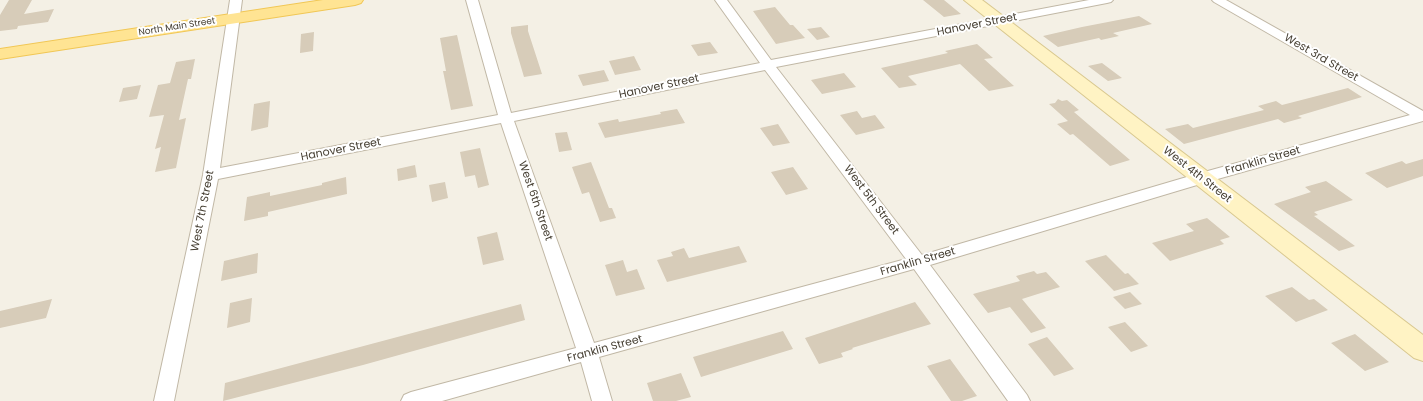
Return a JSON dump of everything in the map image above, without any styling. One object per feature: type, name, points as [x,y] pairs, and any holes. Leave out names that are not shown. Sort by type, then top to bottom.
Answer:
[{"type":"main road","name":"North Main Street","points":[[0,54],[355,0]]},
{"type":"main road","name":"West 4th Street","points":[[972,0],[1423,350]]},
{"type":"street","name":"West 7th Street","points":[[164,401],[211,175],[236,0]]},
{"type":"street","name":"West 6th Street","points":[[472,0],[506,118],[588,354],[602,401]]},
{"type":"street","name":"West 5th Street","points":[[721,0],[768,65],[918,262],[1020,401]]},
{"type":"street","name":"Hanover Street","points":[[211,175],[1107,0]]},
{"type":"street","name":"West 3rd Street","points":[[1218,0],[1423,117]]},
{"type":"street","name":"Franklin Street","points":[[410,401],[588,354],[918,262],[1202,178],[1423,117]]},
{"type":"building","points":[[9,0],[32,0],[24,14],[54,9],[48,22],[18,26],[17,29],[0,31],[0,15]]},
{"type":"building","points":[[923,0],[944,0],[961,14],[944,17]]},
{"type":"building","points":[[775,7],[790,25],[793,25],[805,38],[776,44],[753,11]]},
{"type":"building","points":[[1139,16],[1152,24],[1113,33],[1119,36],[1101,40],[1099,38],[1058,47],[1043,36],[1082,27]]},
{"type":"building","points":[[528,25],[528,31],[542,74],[524,77],[511,33],[511,27]]},
{"type":"building","points":[[821,27],[830,37],[817,40],[807,29]]},
{"type":"building","points":[[314,32],[313,51],[300,53],[301,34]]},
{"type":"building","points":[[457,35],[473,106],[451,110],[443,71],[446,71],[440,38]]},
{"type":"building","points":[[710,42],[718,53],[698,56],[691,45]]},
{"type":"building","points":[[977,44],[993,58],[984,59],[1014,86],[989,91],[960,64],[908,76],[917,85],[899,88],[881,68],[948,53],[945,51]]},
{"type":"building","points":[[634,56],[641,70],[615,75],[609,61]]},
{"type":"building","points":[[195,59],[191,79],[188,79],[179,120],[186,118],[176,168],[155,172],[161,147],[155,149],[164,115],[149,117],[158,85],[170,83],[176,62]]},
{"type":"building","points":[[1102,63],[1122,78],[1108,81],[1088,66]]},
{"type":"building","points":[[604,70],[609,81],[583,86],[578,75]]},
{"type":"building","points":[[844,73],[856,87],[822,94],[811,80]]},
{"type":"building","points":[[141,85],[137,99],[119,102],[123,88]]},
{"type":"building","points":[[1348,88],[1362,97],[1298,116],[1302,118],[1284,123],[1278,119],[1184,144],[1165,129],[1188,124],[1193,128],[1264,110],[1258,106],[1276,101],[1282,105]]},
{"type":"building","points":[[1058,99],[1062,101],[1067,100],[1079,110],[1074,112],[1130,160],[1110,166],[1073,134],[1070,135],[1057,124],[1068,121],[1049,104],[1055,103]]},
{"type":"building","points":[[270,101],[268,127],[251,131],[254,104]]},
{"type":"building","points":[[677,109],[685,123],[605,138],[598,123],[618,119],[619,122],[661,114],[660,112]]},
{"type":"building","points":[[857,111],[862,118],[875,115],[885,128],[856,135],[840,115]]},
{"type":"building","points":[[778,124],[790,143],[773,146],[760,128]]},
{"type":"building","points":[[567,132],[572,150],[559,152],[555,133]]},
{"type":"building","points":[[480,148],[489,185],[478,188],[475,175],[465,177],[460,152]]},
{"type":"building","points":[[1423,159],[1423,176],[1387,188],[1365,173],[1402,161],[1406,164]]},
{"type":"building","points":[[591,162],[609,208],[612,208],[616,218],[600,222],[589,192],[582,194],[572,167]]},
{"type":"building","points":[[415,165],[417,177],[398,181],[397,169]]},
{"type":"building","points":[[793,167],[808,189],[786,195],[771,172]]},
{"type":"building","points":[[346,177],[347,194],[268,212],[268,216],[244,221],[247,197],[270,192],[270,196],[322,185],[322,183]]},
{"type":"building","points":[[1326,181],[1353,200],[1314,212],[1318,215],[1314,216],[1355,246],[1339,251],[1274,204],[1311,192],[1305,187]]},
{"type":"building","points":[[445,182],[448,198],[432,202],[429,185]]},
{"type":"building","points":[[1207,218],[1230,237],[1220,240],[1224,244],[1170,261],[1152,243],[1194,231],[1186,224]]},
{"type":"building","points":[[497,232],[504,260],[483,265],[477,237]]},
{"type":"building","points":[[739,246],[747,262],[667,282],[657,260],[673,256],[671,252],[684,248],[689,258]]},
{"type":"building","points":[[258,253],[257,273],[221,281],[224,261]]},
{"type":"building","points":[[1106,255],[1125,274],[1128,273],[1139,284],[1114,291],[1085,261]]},
{"type":"building","points":[[623,260],[627,272],[637,269],[645,289],[616,296],[605,265]]},
{"type":"building","points":[[1034,271],[1037,274],[1046,272],[1060,287],[1022,299],[1046,328],[1031,333],[1010,307],[988,313],[973,294],[1020,281],[1016,276]]},
{"type":"building","points":[[1292,287],[1309,300],[1314,299],[1328,310],[1296,322],[1265,296]]},
{"type":"building","points":[[1130,292],[1142,304],[1125,309],[1113,297]]},
{"type":"building","points":[[252,298],[250,322],[227,328],[230,303]]},
{"type":"building","points":[[52,299],[46,318],[0,328],[0,311]]},
{"type":"building","points":[[915,302],[931,324],[852,348],[853,349],[841,353],[843,357],[819,364],[805,338]]},
{"type":"building","points":[[521,304],[525,320],[363,365],[223,401],[225,383]]},
{"type":"building","points":[[1125,322],[1148,346],[1131,352],[1108,327]]},
{"type":"building","points":[[783,331],[793,349],[701,377],[693,357]]},
{"type":"building","points":[[1355,334],[1389,362],[1365,371],[1331,343]]},
{"type":"building","points":[[1047,337],[1074,369],[1054,376],[1028,344]]},
{"type":"building","points":[[950,359],[977,396],[962,401],[951,401],[927,366]]},
{"type":"building","points":[[681,373],[691,397],[676,401],[653,401],[647,383]]}]
